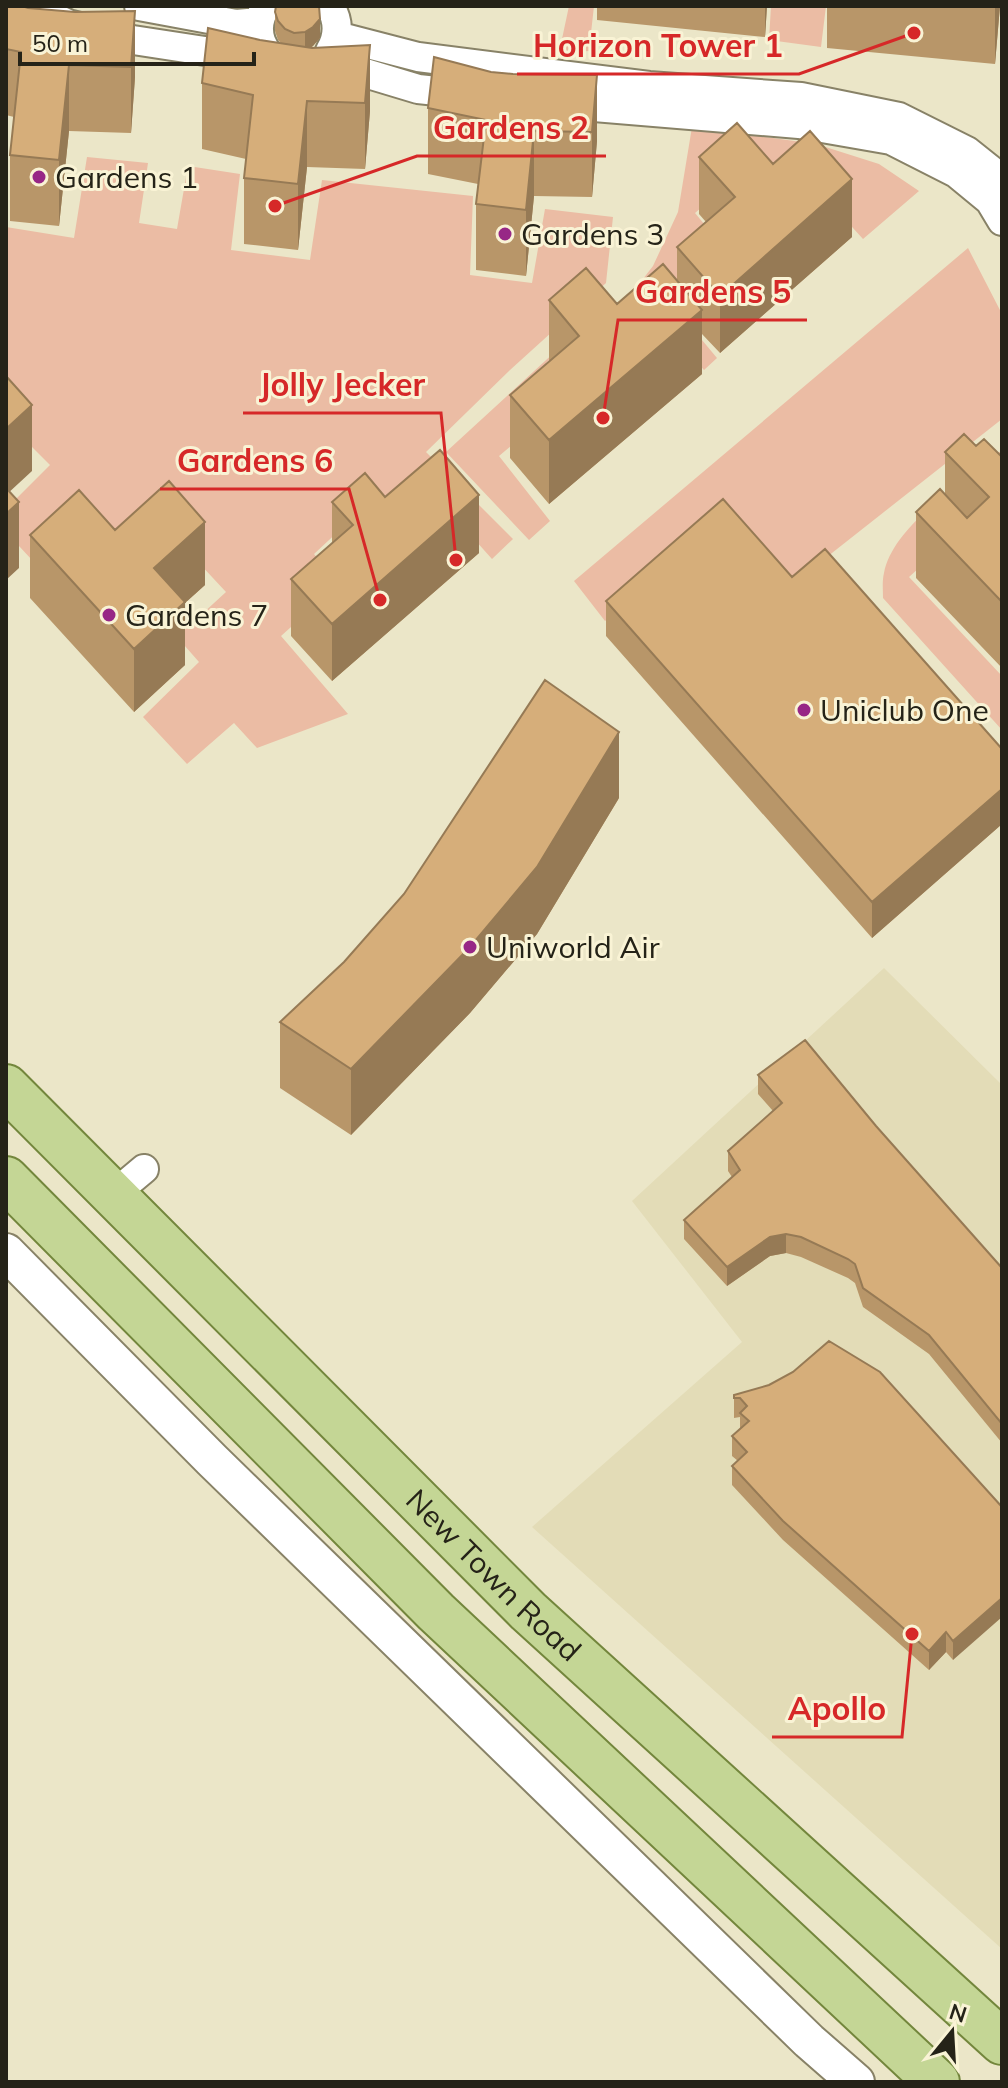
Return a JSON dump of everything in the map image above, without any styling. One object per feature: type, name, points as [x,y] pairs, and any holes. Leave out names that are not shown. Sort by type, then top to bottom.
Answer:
[{"type":"main road","name":"New Town Road","points":[[6,1087],[128,1182],[528,1611],[1002,2042]]},
{"type":"main road","points":[[6,1179],[436,1612],[937,2082]]},
{"type":"street","points":[[31,6],[68,24],[133,40],[228,56],[272,59]]},
{"type":"street","points":[[139,6],[236,24],[262,14],[259,36],[264,49],[272,59],[284,66],[298,68],[311,66],[331,23]]},
{"type":"street","points":[[331,23],[353,71],[418,89],[489,96]]},
{"type":"street","points":[[331,23],[418,57],[649,86],[801,97],[899,117],[967,151],[1002,179]]},
{"type":"street","points":[[532,101],[675,116],[799,124],[891,140],[956,173],[990,201],[1002,221]]},
{"type":"street","points":[[6,1252],[212,1460],[809,2041],[856,2082]]},
{"type":"shaded area","points":[[569,6],[594,6],[589,51],[559,53]]},
{"type":"shaded area","points":[[771,6],[826,6],[821,47],[769,40]]},
{"type":"shaded area","points":[[692,127],[816,144],[879,164],[919,191],[863,239],[812,183],[738,176],[695,213],[729,254],[672,304],[717,358],[704,370],[662,324],[586,329],[546,363],[570,396],[499,456],[550,521],[529,540],[446,452],[582,327],[619,310],[653,266],[678,212]]},
{"type":"shaded area","points":[[87,157],[148,163],[139,223],[177,229],[188,166],[240,174],[231,250],[310,260],[322,180],[473,196],[470,275],[532,283],[545,209],[613,217],[606,283],[426,452],[513,539],[492,559],[441,502],[357,514],[314,554],[339,584],[281,636],[348,714],[257,748],[234,723],[187,764],[143,717],[199,662],[177,637],[226,592],[171,533],[45,574],[6,532],[6,509],[50,465],[6,421],[6,227],[74,238]]},
{"type":"shaded area","points":[[968,248],[1002,314],[1002,419],[785,590],[724,517],[605,621],[574,581]]},
{"type":"shaded area","points":[[1002,450],[1002,515],[940,549],[909,577],[1002,676],[1002,730],[883,598],[883,586],[890,555],[901,538],[951,489]]},
{"type":"shaded area","points":[[884,968],[1002,1085],[1002,1949],[532,1527],[742,1342],[632,1201]]},
{"type":"building","points":[[6,6],[75,12],[135,11],[131,67],[69,65],[59,160],[10,155],[21,52],[6,49]]},
{"type":"building","points":[[276,6],[319,6],[320,19],[305,32],[294,33],[278,21]]},
{"type":"building","points":[[208,28],[312,48],[370,45],[365,103],[307,101],[298,184],[244,178],[253,95],[202,83]]},
{"type":"building","points":[[434,57],[491,72],[597,75],[592,132],[534,131],[526,210],[476,204],[486,120],[428,108]]},
{"type":"building","points":[[737,123],[773,164],[810,131],[852,179],[720,296],[677,247],[735,197],[699,157]]},
{"type":"building","points":[[663,264],[702,310],[549,440],[510,395],[579,336],[549,300],[586,268],[617,304]]},
{"type":"building","points":[[6,376],[32,405],[6,429]]},
{"type":"building","points":[[964,434],[976,446],[984,439],[1002,457],[1002,602],[916,512],[940,489],[967,518],[989,497],[945,452]]},
{"type":"building","points":[[440,450],[479,495],[332,624],[291,579],[353,525],[332,502],[365,473],[385,497]]},
{"type":"building","points":[[169,481],[205,522],[154,568],[185,602],[134,649],[30,535],[79,490],[115,530]]},
{"type":"building","points":[[6,488],[19,502],[6,514]]},
{"type":"building","name":"Uniclub One","points":[[723,499],[792,577],[825,549],[1002,749],[1002,789],[872,902],[606,601]]},
{"type":"building","points":[[545,680],[619,732],[537,867],[470,947],[351,1069],[280,1022],[344,962],[404,894]]},
{"type":"building","points":[[805,1040],[876,1126],[1002,1268],[1002,1424],[929,1335],[863,1288],[855,1264],[848,1259],[801,1237],[786,1234],[770,1237],[727,1267],[684,1220],[740,1170],[728,1151],[782,1103],[758,1075]]},
{"type":"building","points":[[829,1341],[880,1372],[1002,1507],[1002,1598],[953,1641],[946,1632],[929,1651],[783,1521],[732,1466],[747,1452],[732,1436],[749,1421],[740,1413],[747,1406],[734,1395],[769,1385],[793,1372]]},
{"type":"place","name":"Horizon Tower 1","points":[[914,33]]},
{"type":"place","name":"Gardens 1","points":[[39,177]]},
{"type":"place","name":"Gardens 2","points":[[275,206]]},
{"type":"place","name":"Gardens 3","points":[[505,234]]},
{"type":"place","name":"Gardens 5","points":[[603,418]]},
{"type":"place","name":"Jolly Jecker","points":[[456,560]]},
{"type":"place","name":"Gardens 6","points":[[380,600]]},
{"type":"place","name":"Gardens 7","points":[[109,615]]},
{"type":"place","name":"Uniclub One","points":[[804,710]]},
{"type":"place","name":"Uniworld Air","points":[[470,947]]},
{"type":"place","name":"Apollo","points":[[912,1634]]}]
